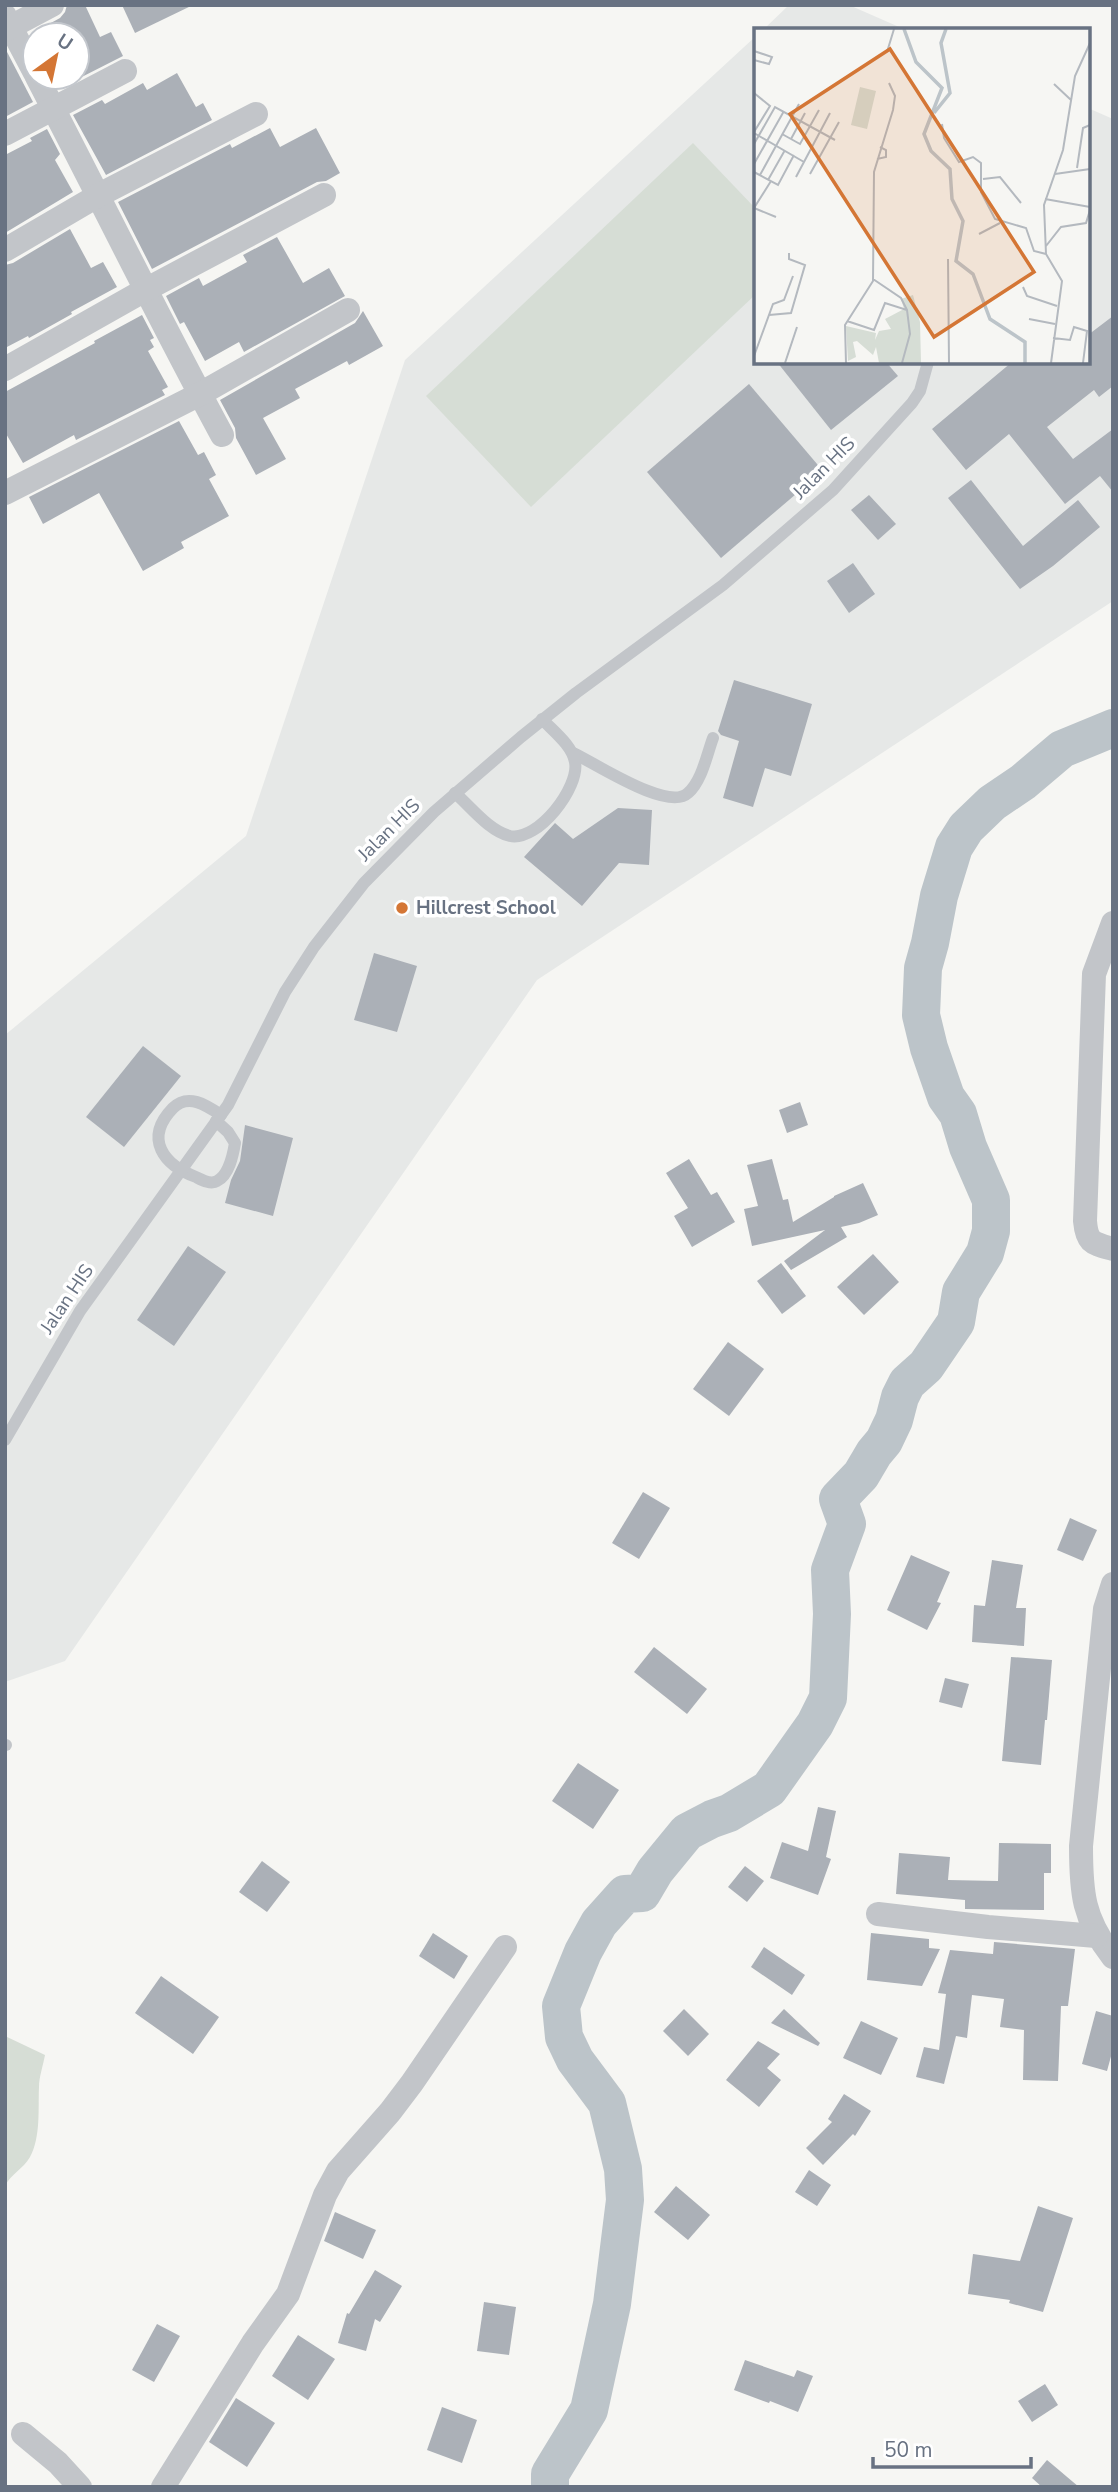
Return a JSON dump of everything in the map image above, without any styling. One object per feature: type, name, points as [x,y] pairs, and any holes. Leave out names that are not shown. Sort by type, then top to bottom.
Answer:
[{"type":"street","points":[[21,49],[7,24],[52,5]]},
{"type":"street","points":[[5,134],[124,71]]},
{"type":"street","points":[[45,91],[222,435]]},
{"type":"street","points":[[5,250],[99,195],[256,114]]},
{"type":"street","points":[[5,369],[145,290],[324,195]]},
{"type":"street","points":[[5,493],[200,394],[348,310]]},
{"type":"street","points":[[1113,923],[1094,974],[1085,1220],[1087,1236],[1092,1243],[1113,1248]]},
{"type":"street","points":[[1113,1584],[1105,1609],[1081,1846],[1081,1879],[1087,1911],[1096,1936],[1113,1957]]},
{"type":"street","points":[[878,1914],[1096,1936]]},
{"type":"street","points":[[163,2487],[253,2343],[288,2294],[325,2195],[338,2171],[390,2112],[505,1947]]},
{"type":"street","points":[[23,2434],[58,2463],[80,2487]]},
{"type":"lane","name":"Jalan HIS","points":[[5,1440],[80,1311],[218,1118],[285,992],[314,947],[364,883],[455,793],[542,719],[723,584],[833,491],[912,403],[920,391],[927,364]]},
{"type":"lane","points":[[542,719],[573,753],[656,796],[676,799],[688,794],[697,780],[713,737]]},
{"type":"lane","points":[[455,793],[502,832],[521,836],[536,829],[551,816],[562,801],[576,772],[573,753]]},
{"type":"lane","points":[[195,1100],[218,1118],[235,1143],[226,1173],[218,1181],[210,1183],[180,1171],[167,1159],[158,1145],[157,1138],[166,1117],[182,1101],[195,1100]]},
{"type":"shaded area","points":[[789,5],[849,5],[901,28],[765,28]]},
{"type":"shaded area","name":"Hillcrest School","points":[[754,38],[754,364],[1090,364],[1090,109],[1113,119],[1113,601],[537,980],[65,1661],[5,1682],[5,1035],[246,836],[405,360]]},
{"type":"shaded area","points":[[693,143],[754,207],[754,296],[531,507],[426,396]]},
{"type":"shaded area","points":[[5,2036],[45,2055],[39,2083],[34,2149],[5,2186]]},
{"type":"building","points":[[67,5],[85,5],[100,37],[111,32],[123,56],[91,72],[91,21],[54,21],[65,12]]},
{"type":"building","points":[[122,5],[193,5],[135,33]]},
{"type":"building","points":[[5,48],[21,79],[21,91],[27,91],[33,102],[5,117]]},
{"type":"building","points":[[177,73],[196,107],[203,103],[212,120],[106,175],[73,115],[102,100],[105,104],[143,83],[147,90]]},
{"type":"building","points":[[270,128],[280,147],[316,128],[340,173],[326,181],[317,182],[152,269],[118,202],[230,144],[232,148]]},
{"type":"building","points":[[47,129],[60,154],[55,160],[73,192],[5,233],[5,155],[32,141],[30,138]]},
{"type":"building","points":[[70,229],[91,268],[103,262],[117,287],[29,338],[28,336],[5,348],[5,265],[13,263]]},
{"type":"building","points":[[277,237],[303,283],[329,268],[345,296],[244,352],[239,342],[205,361],[184,322],[180,324],[166,296],[199,278],[203,286],[247,262],[243,255]]},
{"type":"building","points":[[363,311],[383,346],[349,365],[347,361],[295,389],[300,398],[263,418],[286,459],[256,475],[220,400],[355,323]]},
{"type":"building","points":[[142,315],[154,338],[150,340],[154,347],[148,351],[168,387],[162,390],[165,395],[76,440],[74,435],[23,463],[5,432],[5,392]]},
{"type":"building","points":[[1113,316],[1113,386],[1099,397],[1094,390],[1047,427],[1073,459],[1113,429],[1113,492],[1100,476],[1065,504],[1009,434],[966,470],[932,429],[1010,364],[1090,364],[1090,333]]},
{"type":"building","points":[[779,364],[888,364],[898,376],[831,430]]},
{"type":"building","points":[[749,384],[823,471],[721,558],[647,472]]},
{"type":"building","points":[[179,421],[198,455],[204,452],[216,475],[209,479],[229,516],[181,542],[184,548],[143,571],[99,493],[43,524],[29,497]]},
{"type":"building","points":[[971,480],[1023,546],[1078,500],[1100,527],[1020,589],[948,498]]},
{"type":"building","points":[[869,495],[896,524],[878,540],[851,510]]},
{"type":"building","points":[[853,563],[875,594],[849,613],[827,581]]},
{"type":"building","points":[[734,680],[812,704],[791,776],[765,768],[753,807],[723,798],[739,741],[721,735],[718,731]]},
{"type":"building","points":[[618,808],[652,810],[649,865],[619,863],[582,906],[524,857],[555,823],[573,839]]},
{"type":"building","points":[[374,953],[417,966],[397,1032],[354,1020]]},
{"type":"building","points":[[143,1046],[181,1076],[124,1147],[86,1117]]},
{"type":"building","points":[[800,1102],[808,1125],[787,1133],[779,1110]]},
{"type":"building","points":[[245,1125],[293,1138],[273,1216],[225,1203],[240,1161]]},
{"type":"building","points":[[689,1159],[711,1195],[717,1192],[735,1222],[692,1247],[674,1216],[688,1208],[666,1173]]},
{"type":"building","points":[[772,1159],[783,1200],[788,1199],[793,1222],[834,1196],[863,1183],[878,1215],[841,1227],[847,1237],[791,1270],[784,1261],[825,1230],[752,1246],[744,1209],[758,1206],[747,1165]]},
{"type":"building","points":[[188,1246],[226,1272],[174,1346],[137,1320]]},
{"type":"building","points":[[873,1254],[899,1282],[864,1315],[837,1287]]},
{"type":"building","points":[[781,1263],[806,1296],[782,1314],[757,1281]]},
{"type":"building","points":[[728,1342],[764,1369],[729,1416],[693,1389]]},
{"type":"building","points":[[643,1492],[670,1508],[639,1559],[612,1543]]},
{"type":"building","points":[[1070,1518],[1097,1530],[1083,1561],[1057,1550]]},
{"type":"building","points":[[911,1555],[950,1572],[937,1602],[941,1603],[927,1630],[887,1610]]},
{"type":"building","points":[[992,1560],[1023,1565],[1016,1608],[1026,1608],[1024,1646],[972,1642],[974,1605],[985,1606]]},
{"type":"building","points":[[654,1647],[707,1689],[687,1714],[634,1672]]},
{"type":"building","points":[[1011,1657],[1052,1660],[1041,1765],[1002,1761]]},
{"type":"building","points":[[945,1678],[969,1684],[962,1708],[939,1702]]},
{"type":"building","points":[[578,1763],[619,1790],[593,1829],[552,1801]]},
{"type":"building","points":[[818,1807],[836,1811],[826,1857],[831,1859],[818,1895],[770,1878],[782,1842],[808,1851]]},
{"type":"building","points":[[999,1843],[1051,1844],[1051,1873],[1044,1873],[1044,1910],[965,1909],[965,1900],[896,1894],[899,1853],[950,1857],[948,1880],[998,1881]]},
{"type":"building","points":[[262,1861],[290,1882],[267,1912],[239,1892]]},
{"type":"building","points":[[745,1866],[764,1881],[747,1902],[728,1887]]},
{"type":"building","points":[[433,1933],[468,1956],[454,1979],[419,1956]]},
{"type":"building","points":[[871,1933],[929,1939],[929,1948],[940,1949],[922,1986],[867,1980]]},
{"type":"building","points":[[994,1942],[1075,1949],[1068,2006],[1061,2006],[1058,2081],[1023,2080],[1024,2030],[1000,2027],[1004,1999],[972,1995],[967,2038],[956,2036],[944,2084],[916,2077],[924,2047],[939,2050],[946,1994],[938,1993],[950,1950],[993,1954]]},
{"type":"building","points":[[764,1947],[805,1975],[792,1995],[751,1967]]},
{"type":"building","points":[[161,1976],[219,2017],[193,2054],[135,2013]]},
{"type":"building","points":[[684,2009],[709,2034],[688,2056],[663,2031]]},
{"type":"building","points":[[784,2009],[820,2043],[818,2046],[771,2023]]},
{"type":"building","points":[[1096,2011],[1113,2016],[1113,2049],[1107,2071],[1082,2064]]},
{"type":"building","points":[[861,2021],[898,2038],[881,2075],[843,2058]]},
{"type":"building","points":[[758,2041],[780,2054],[767,2068],[781,2080],[759,2107],[726,2080]]},
{"type":"building","points":[[844,2094],[871,2111],[855,2136],[853,2134],[823,2165],[806,2148],[832,2122],[828,2119]]},
{"type":"building","points":[[809,2170],[831,2185],[817,2206],[795,2192]]},
{"type":"building","points":[[676,2186],[710,2215],[688,2240],[654,2212]]},
{"type":"building","points":[[1038,2206],[1073,2218],[1043,2312],[1009,2303],[1010,2300],[968,2294],[973,2254],[1020,2261]]},
{"type":"building","points":[[335,2212],[376,2230],[363,2259],[324,2241]]},
{"type":"building","points":[[375,2270],[402,2286],[380,2322],[375,2319],[366,2351],[338,2343],[347,2313],[349,2314]]},
{"type":"building","points":[[484,2302],[516,2307],[509,2355],[477,2351]]},
{"type":"building","points":[[157,2324],[180,2336],[154,2382],[132,2370]]},
{"type":"building","points":[[298,2335],[335,2359],[308,2400],[272,2376]]},
{"type":"building","points":[[745,2360],[794,2377],[797,2370],[813,2376],[798,2412],[734,2390]]},
{"type":"building","points":[[1045,2384],[1058,2405],[1032,2422],[1018,2401]]},
{"type":"building","points":[[236,2398],[275,2423],[247,2467],[209,2442]]},
{"type":"building","points":[[442,2407],[477,2420],[462,2463],[427,2450]]},
{"type":"building","points":[[1047,2460],[1079,2487],[1042,2487],[1032,2478]]},
{"type":"waterway","points":[[550,2487],[550,2474],[589,2410],[612,2304],[625,2200],[623,2169],[607,2103],[575,2060],[564,2037],[561,2006],[583,1952],[599,1923],[625,1894],[642,1893],[655,1871],[687,1832],[729,1813],[769,1789],[815,1724],[828,1698],[832,1614],[830,1570],[847,1524],[838,1499],[861,1475],[884,1441],[907,1383],[926,1366],[956,1322],[961,1292],[985,1253],[991,1231],[991,1200],[968,1147],[958,1114],[946,1097],[921,1015],[923,968],[939,896],[954,847],[966,828],[992,803],[1023,782],[1062,749],[1113,728]]},
{"type":"place","name":"Hillcrest School","points":[[402,908]]}]
